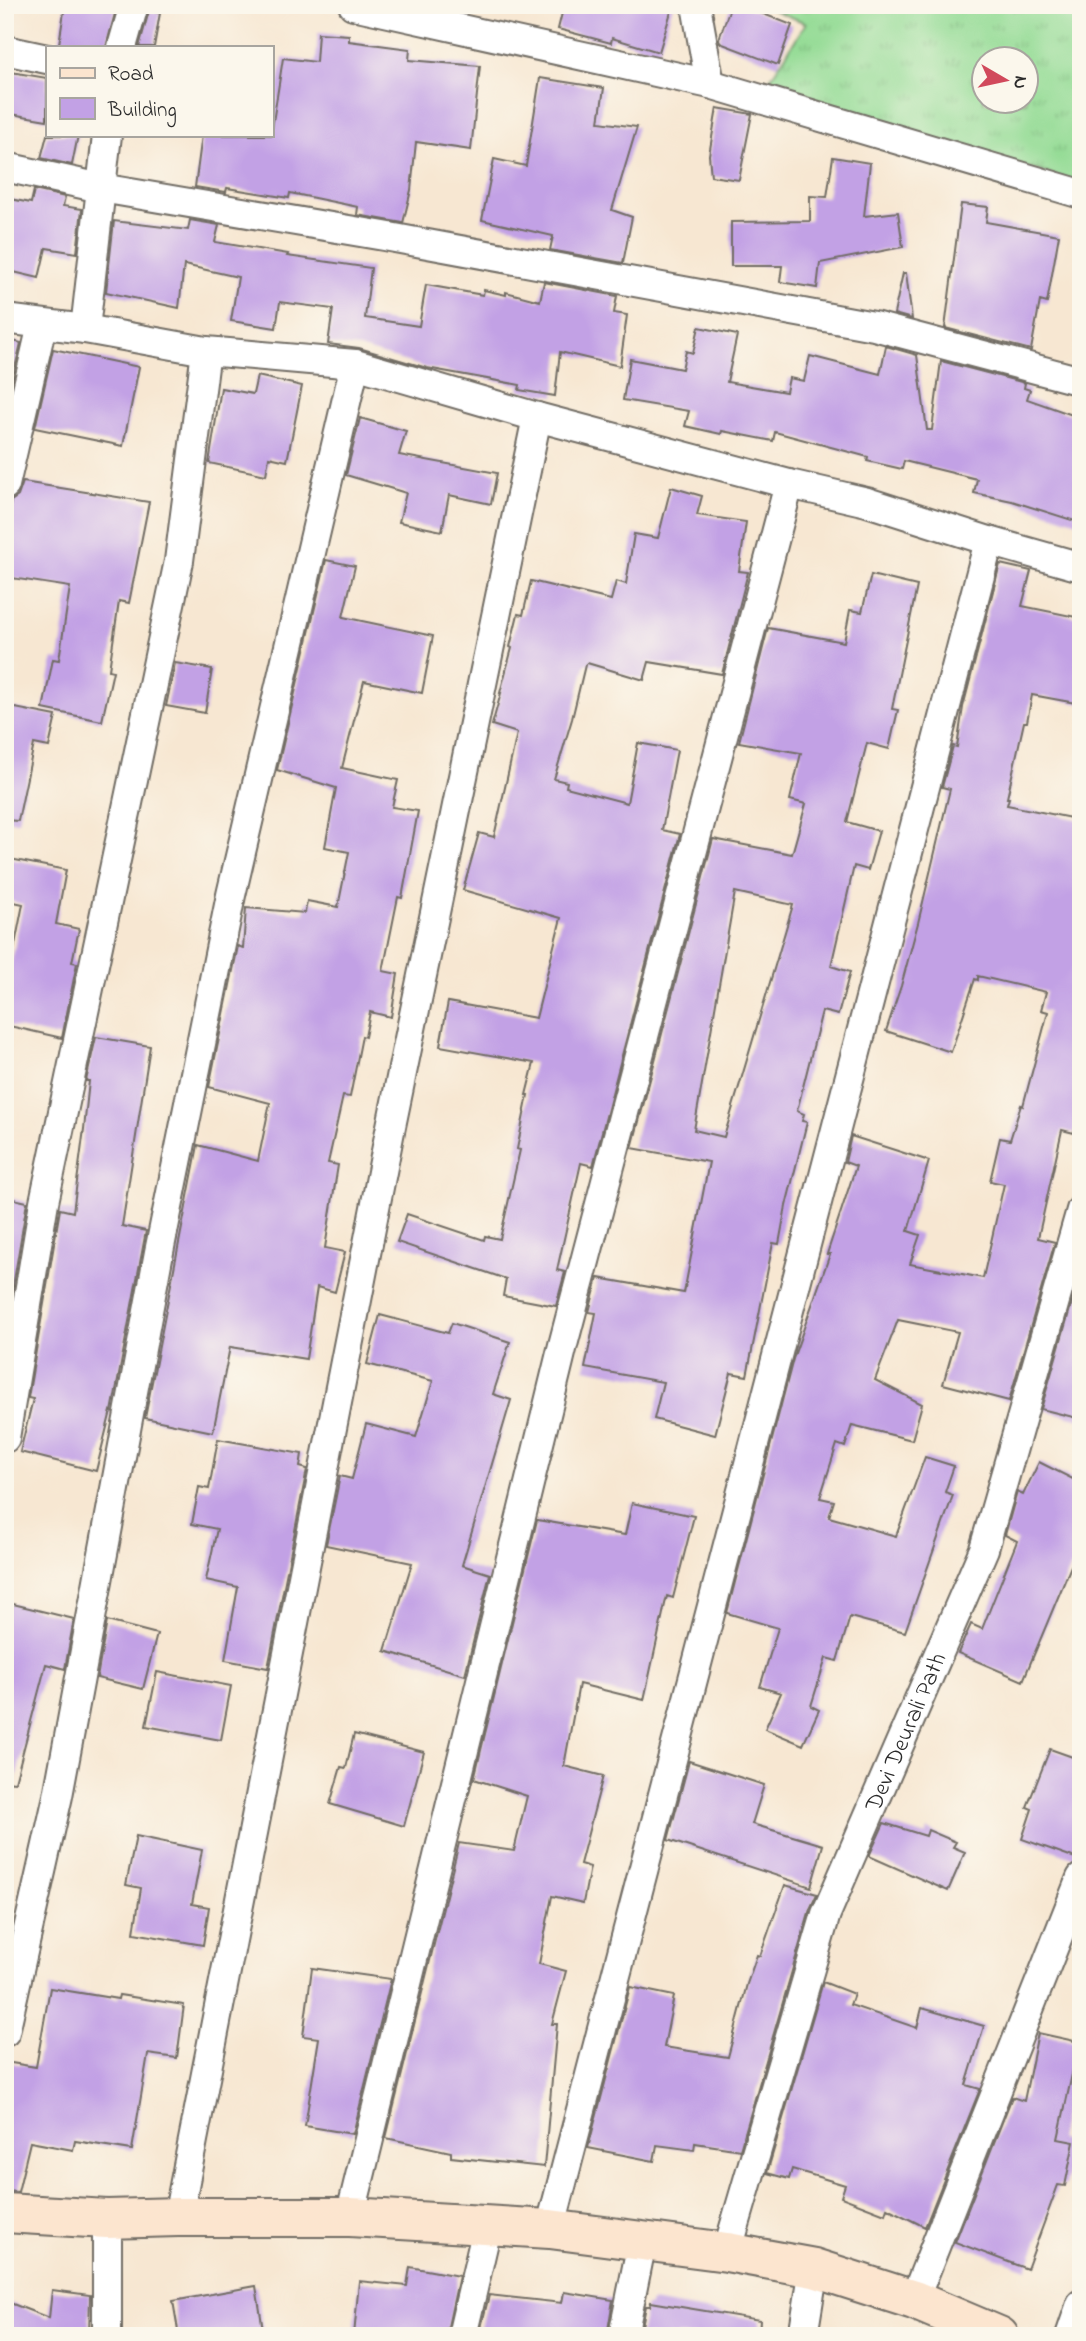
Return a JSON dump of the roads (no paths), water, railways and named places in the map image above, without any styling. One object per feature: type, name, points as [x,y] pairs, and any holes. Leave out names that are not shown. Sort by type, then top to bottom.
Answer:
[{"type":"street","points":[[122,46],[134,5]]},
{"type":"street","points":[[353,5],[710,84],[1081,194]]},
{"type":"street","points":[[696,5],[710,84]]},
{"type":"street","points":[[5,50],[46,59]]},
{"type":"street","points":[[85,329],[107,136]]},
{"type":"street","points":[[5,167],[100,188],[384,236],[874,326],[1081,381]]},
{"type":"street","points":[[5,319],[85,329],[206,351],[355,364],[537,417],[867,502],[1081,567]]},
{"type":"street","points":[[5,485],[42,325]]},
{"type":"street","points":[[5,1438],[44,1202],[179,561],[206,351]]},
{"type":"street","points":[[5,2032],[58,1796],[159,1252],[230,895],[355,364]]},
{"type":"street","points":[[177,2217],[389,1136],[537,417]]},
{"type":"street","points":[[351,2217],[564,1345],[789,484]]},
{"type":"street","points":[[550,2229],[989,541]]},
{"type":"street","name":"Devi Deurali Path","points":[[727,2252],[826,1914],[984,1549],[1081,1210]]},
{"type":"street","points":[[914,2300],[1081,1878]]},
{"type":"street","points":[[5,2213],[107,2219],[351,2217],[550,2229],[727,2252],[814,2269],[914,2300],[999,2336]]},
{"type":"street","points":[[107,2219],[107,2336]]},
{"type":"street","points":[[462,2336],[488,2224]]},
{"type":"street","points":[[623,2336],[642,2242]]},
{"type":"street","points":[[803,2336],[814,2269]]},
{"type":"street","points":[[1070,2336],[1081,2304]]}]
